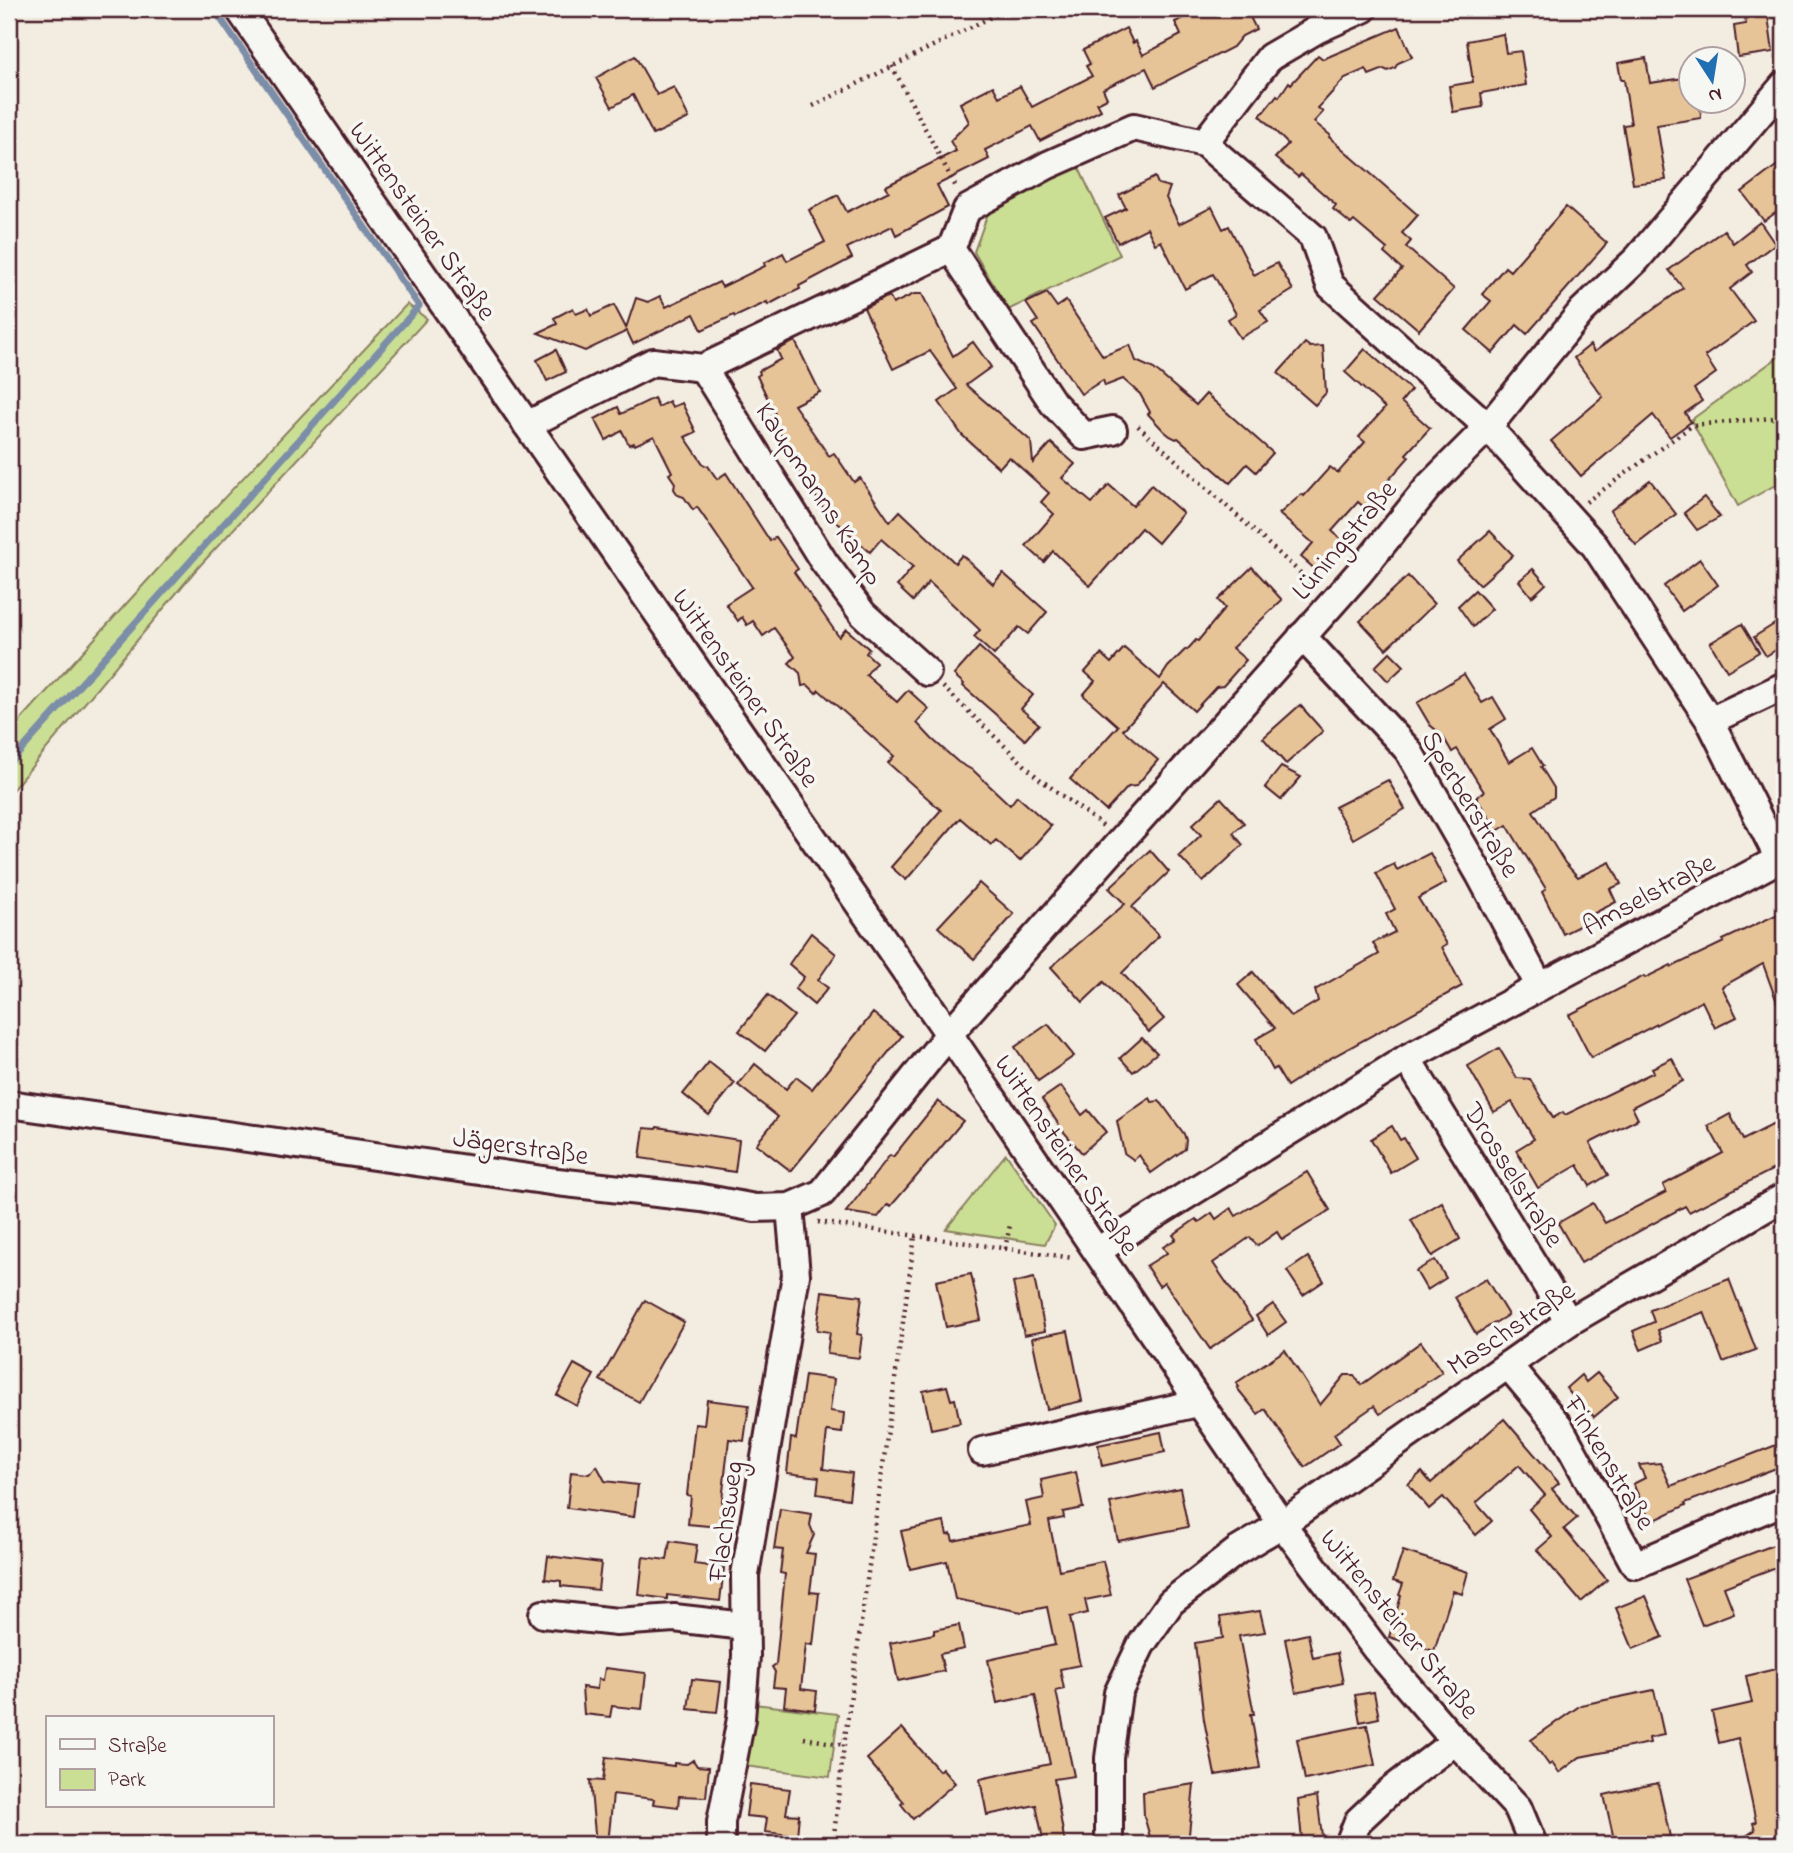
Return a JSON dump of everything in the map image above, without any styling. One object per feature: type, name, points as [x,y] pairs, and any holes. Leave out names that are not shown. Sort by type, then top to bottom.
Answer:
[{"type":"street","name":"Wittensteiner Straße","points":[[239,9],[949,1034],[1282,1524],[1375,1648],[1455,1741],[1518,1808],[1533,1844]]},
{"type":"street","points":[[1203,143],[1270,57],[1318,29],[1363,9]]},
{"type":"street","name":"Lüningstraße","points":[[949,1034],[1332,602],[1430,485],[1488,427],[1582,312],[1637,259],[1784,85]]},
{"type":"street","points":[[527,425],[653,362],[703,368],[951,249],[967,209],[1048,165],[1134,127],[1203,143],[1314,237],[1330,285],[1488,427]]},
{"type":"street","points":[[951,249],[1053,403],[1084,436],[1113,430]]},
{"type":"street","name":"Kaupmanns Kamp","points":[[703,368],[824,562],[863,614],[927,672]]},
{"type":"street","name":"Amselstraße","points":[[1097,1251],[1407,1058],[1539,985],[1779,859],[1710,721],[1595,546],[1488,427]]},
{"type":"street","name":"Sperberstraße","points":[[1302,636],[1408,750],[1539,985]]},
{"type":"street","points":[[1710,721],[1784,686]]},
{"type":"street","name":"Jägerstraße","points":[[9,1104],[557,1182],[702,1198],[755,1208],[790,1207],[822,1193],[949,1034]]},
{"type":"street","name":"Drosselstraße","points":[[1407,1058],[1569,1322]]},
{"type":"street","name":"Maschstraße","points":[[1109,1844],[1109,1758],[1118,1693],[1141,1645],[1171,1602],[1237,1551],[1282,1524],[1569,1322],[1781,1206]]},
{"type":"street","name":"Flachsweg","points":[[721,1844],[721,1822],[741,1719],[746,1656],[745,1575],[796,1275],[790,1207]]},
{"type":"street","name":"Finkenstraße","points":[[1507,1365],[1559,1426],[1635,1565],[1784,1501]]},
{"type":"street","points":[[982,1451],[1198,1403]]},
{"type":"street","points":[[543,1614],[617,1622],[674,1618],[745,1626]]},
{"type":"street","points":[[1349,1844],[1358,1821],[1390,1791],[1455,1741]]},
{"type":"path","points":[[813,106],[1007,9]]},
{"type":"path","points":[[892,66],[967,209]]},
{"type":"path","points":[[1566,516],[1693,425],[1784,417]]},
{"type":"path","points":[[1113,430],[1136,425],[1332,602]]},
{"type":"path","points":[[927,672],[1037,777],[1122,840]]},
{"type":"path","points":[[790,1207],[821,1223],[1073,1258],[1097,1251]]},
{"type":"path","points":[[1005,1249],[1010,1225]]},
{"type":"path","points":[[833,1844],[844,1745],[915,1236]]},
{"type":"path","points":[[804,1738],[844,1745]]},
{"type":"green space","points":[[1078,166],[1120,255],[1008,310],[974,252],[988,213]]},
{"type":"green space","points":[[407,304],[427,319],[194,572],[9,794],[9,733],[176,549]]},
{"type":"green space","points":[[1784,353],[1784,480],[1738,506],[1691,420]]},
{"type":"green space","points":[[1006,1154],[1055,1225],[1045,1244],[946,1229]]},
{"type":"green space","points":[[754,1704],[838,1714],[830,1777],[744,1766]]},
{"type":"building","points":[[1202,9],[1246,9],[1256,29],[1242,36],[1233,47],[1155,87],[1146,68],[1103,89],[1107,98],[1097,103],[1101,110],[1040,141],[1032,126],[985,150],[989,159],[937,185],[948,207],[896,235],[892,226],[847,248],[852,258],[768,305],[767,302],[702,330],[694,314],[633,344],[627,331],[585,351],[538,333],[557,324],[554,318],[573,308],[576,314],[588,309],[591,316],[614,305],[626,328],[636,298],[648,302],[660,296],[666,307],[719,282],[722,287],[765,266],[764,263],[783,253],[787,261],[825,242],[809,210],[838,195],[847,212],[889,191],[886,186],[956,151],[950,141],[969,122],[960,103],[993,86],[999,97],[1020,86],[1032,107],[1092,76],[1086,66],[1090,64],[1083,50],[1126,28],[1143,55],[1181,35],[1175,22]]},
{"type":"building","points":[[1744,9],[1767,9],[1773,52],[1748,56],[1748,46],[1737,46],[1734,26],[1746,24]]},
{"type":"building","points":[[1399,27],[1412,57],[1388,71],[1384,69],[1369,75],[1366,69],[1345,78],[1318,108],[1323,112],[1314,122],[1418,215],[1402,233],[1411,241],[1406,247],[1454,289],[1419,330],[1378,295],[1402,269],[1384,253],[1387,249],[1354,221],[1351,224],[1333,209],[1336,205],[1301,174],[1298,177],[1275,158],[1288,144],[1260,116],[1277,95],[1279,97],[1289,82],[1291,84],[1318,55],[1323,59]]},
{"type":"building","points":[[1503,34],[1506,53],[1521,51],[1526,85],[1481,93],[1483,107],[1453,112],[1449,86],[1473,82],[1467,41]]},
{"type":"building","points":[[635,56],[657,95],[674,87],[689,118],[653,135],[633,95],[612,107],[596,78]]},
{"type":"building","points":[[1646,58],[1650,83],[1678,79],[1678,116],[1701,116],[1657,125],[1666,180],[1633,184],[1623,125],[1631,124],[1624,80],[1621,80],[1618,63]]},
{"type":"building","points":[[1784,160],[1784,207],[1764,221],[1742,192]]},
{"type":"building","points":[[1155,177],[1158,184],[1170,187],[1166,198],[1179,224],[1212,207],[1223,229],[1229,226],[1254,275],[1277,263],[1293,290],[1260,310],[1268,322],[1240,338],[1228,319],[1236,314],[1213,274],[1185,289],[1161,241],[1155,244],[1147,228],[1118,243],[1105,218],[1126,208],[1119,195]]},
{"type":"building","points":[[1566,207],[1607,243],[1527,334],[1517,325],[1493,353],[1466,330],[1491,301],[1482,294],[1505,267],[1510,271]]},
{"type":"building","points":[[1760,222],[1775,244],[1747,265],[1752,272],[1730,289],[1754,321],[1705,356],[1716,373],[1694,389],[1702,401],[1685,413],[1691,422],[1670,437],[1653,415],[1581,476],[1551,441],[1603,397],[1574,358],[1590,345],[1594,352],[1683,288],[1669,270],[1724,230],[1733,243]]},
{"type":"building","points":[[1047,293],[1057,307],[1066,301],[1103,356],[1130,345],[1136,361],[1154,369],[1196,405],[1206,394],[1273,453],[1256,472],[1247,464],[1230,483],[1178,438],[1164,431],[1148,414],[1150,412],[1140,394],[1123,379],[1105,386],[1103,380],[1081,394],[1033,324],[1038,321],[1026,303]]},
{"type":"building","points":[[914,294],[922,294],[953,356],[973,342],[991,367],[966,385],[1031,441],[1033,463],[1051,443],[1075,464],[1062,478],[1092,503],[1109,485],[1133,506],[1151,485],[1183,513],[1158,543],[1141,528],[1090,586],[1053,551],[1044,562],[1026,546],[1054,514],[1041,502],[1049,493],[1009,457],[999,468],[962,435],[939,402],[957,389],[930,351],[893,369],[864,308],[889,296],[893,304]]},
{"type":"building","points":[[795,341],[820,392],[794,405],[829,456],[834,453],[854,482],[860,478],[890,522],[900,511],[955,563],[962,555],[993,584],[1003,573],[1047,612],[1028,634],[1019,627],[994,655],[974,637],[980,630],[929,582],[913,601],[897,586],[913,567],[881,539],[870,552],[828,514],[781,447],[785,444],[772,416],[775,414],[757,376],[759,371],[781,359],[777,350]]},
{"type":"building","points":[[1305,343],[1310,347],[1323,346],[1326,393],[1315,405],[1278,373]]},
{"type":"building","points":[[1365,349],[1411,390],[1401,402],[1430,428],[1406,454],[1409,457],[1385,484],[1388,486],[1381,495],[1386,500],[1373,515],[1358,502],[1332,531],[1342,540],[1316,570],[1301,557],[1313,543],[1279,514],[1302,494],[1304,496],[1330,467],[1338,473],[1365,442],[1359,437],[1385,408],[1345,372]]},
{"type":"building","points":[[556,350],[566,372],[547,381],[537,360]]},
{"type":"building","points":[[654,398],[658,407],[669,401],[672,407],[682,403],[696,432],[685,437],[704,465],[708,466],[717,479],[726,473],[770,541],[776,537],[798,569],[794,572],[839,637],[846,629],[869,649],[866,653],[876,662],[866,675],[897,702],[908,690],[929,709],[917,723],[932,739],[958,762],[974,771],[1010,805],[1017,796],[1051,826],[1020,861],[996,840],[991,845],[960,818],[906,880],[891,867],[941,810],[888,763],[894,756],[819,690],[816,693],[808,685],[802,686],[800,673],[789,663],[795,657],[774,628],[763,636],[753,621],[747,625],[742,617],[738,621],[726,604],[752,587],[697,507],[693,510],[674,489],[675,483],[669,474],[672,472],[654,436],[629,445],[622,431],[606,440],[595,419],[618,407],[621,414]]},
{"type":"building","points":[[1650,480],[1676,514],[1636,545],[1610,511]]},
{"type":"building","points":[[1704,497],[1720,517],[1697,530],[1684,513]]},
{"type":"building","points":[[1490,531],[1513,555],[1480,585],[1457,561]]},
{"type":"building","points":[[1700,559],[1718,585],[1682,611],[1664,586]]},
{"type":"building","points":[[1252,567],[1282,600],[1232,648],[1246,660],[1223,686],[1216,687],[1194,711],[1164,684],[1123,730],[1158,760],[1136,786],[1128,787],[1106,811],[1070,779],[1118,726],[1083,695],[1095,681],[1085,672],[1101,654],[1111,663],[1124,648],[1160,679],[1186,649],[1198,641],[1225,608],[1218,600]]},
{"type":"building","points":[[1533,569],[1546,584],[1532,597],[1519,581]]},
{"type":"building","points":[[1408,576],[1434,604],[1386,649],[1360,621]]},
{"type":"building","points":[[1475,590],[1492,609],[1473,627],[1458,606]]},
{"type":"building","points":[[1784,618],[1784,645],[1766,656],[1754,637]]},
{"type":"building","points":[[1742,624],[1759,652],[1727,671],[1710,643]]},
{"type":"building","points":[[979,647],[1033,695],[1021,709],[1039,724],[1025,740],[954,675]]},
{"type":"building","points":[[1390,652],[1404,666],[1388,681],[1375,667]]},
{"type":"building","points":[[1464,674],[1482,703],[1493,697],[1506,719],[1490,729],[1509,762],[1532,748],[1543,766],[1541,767],[1554,788],[1554,797],[1533,811],[1565,863],[1578,877],[1610,862],[1621,884],[1610,889],[1616,902],[1581,920],[1583,924],[1563,934],[1542,892],[1546,889],[1507,825],[1497,831],[1476,797],[1484,792],[1457,749],[1452,752],[1442,735],[1430,725],[1417,703]]},
{"type":"building","points":[[1300,705],[1323,731],[1286,764],[1263,738]]},
{"type":"building","points":[[1281,767],[1301,777],[1281,800],[1265,787]]},
{"type":"building","points":[[1388,780],[1405,809],[1353,839],[1335,807]]},
{"type":"building","points":[[1221,798],[1244,823],[1233,833],[1243,845],[1203,882],[1179,856],[1201,835],[1192,825]]},
{"type":"building","points":[[1150,850],[1169,872],[1132,907],[1159,936],[1122,973],[1164,1019],[1149,1032],[1104,982],[1083,1002],[1051,967],[1125,904],[1109,888]]},
{"type":"building","points":[[1430,853],[1446,883],[1418,898],[1447,944],[1442,947],[1462,986],[1327,1060],[1287,1086],[1276,1068],[1273,1070],[1256,1039],[1275,1028],[1238,985],[1253,972],[1291,1017],[1318,1001],[1315,990],[1379,954],[1373,943],[1395,932],[1386,914],[1395,909],[1376,873],[1394,864],[1397,870]]},
{"type":"building","points":[[979,883],[1014,914],[974,959],[938,927]]},
{"type":"building","points":[[1784,911],[1784,1016],[1763,964],[1722,987],[1737,1017],[1715,1028],[1702,1001],[1591,1058],[1569,1015],[1644,976],[1645,978],[1671,965],[1672,967]]},
{"type":"building","points":[[811,933],[836,954],[818,980],[828,988],[814,1005],[795,989],[804,977],[789,964]]},
{"type":"building","points":[[768,995],[794,1016],[765,1051],[739,1031]]},
{"type":"building","points":[[873,1013],[902,1036],[791,1171],[756,1144],[778,1117],[738,1085],[755,1064],[786,1089],[796,1077],[812,1089]]},
{"type":"building","points":[[1048,1024],[1074,1056],[1038,1081],[1015,1047]]},
{"type":"building","points":[[1142,1038],[1157,1053],[1133,1072],[1120,1058]]},
{"type":"building","points":[[1499,1048],[1517,1078],[1530,1079],[1553,1118],[1563,1112],[1565,1115],[1654,1072],[1652,1068],[1672,1058],[1683,1081],[1632,1107],[1638,1119],[1590,1143],[1608,1175],[1590,1186],[1578,1165],[1538,1188],[1516,1150],[1534,1139],[1512,1102],[1494,1112],[1468,1066]]},
{"type":"building","points":[[709,1062],[735,1083],[709,1115],[683,1094]]},
{"type":"building","points":[[1061,1086],[1082,1115],[1088,1110],[1106,1132],[1082,1153],[1063,1131],[1042,1099]]},
{"type":"building","points":[[1150,1098],[1152,1102],[1159,1101],[1162,1104],[1186,1140],[1185,1149],[1151,1173],[1139,1155],[1134,1160],[1124,1153],[1117,1121]]},
{"type":"building","points":[[938,1101],[963,1121],[891,1206],[888,1204],[878,1217],[846,1212],[890,1155],[893,1157]]},
{"type":"building","points":[[1730,1114],[1743,1140],[1784,1119],[1784,1164],[1689,1212],[1685,1206],[1581,1263],[1558,1223],[1593,1203],[1605,1223],[1666,1192],[1663,1185],[1723,1153],[1708,1126]]},
{"type":"building","points":[[1392,1126],[1400,1140],[1404,1138],[1416,1158],[1391,1173],[1371,1139]]},
{"type":"building","points":[[657,1127],[739,1140],[735,1172],[640,1158],[644,1128]]},
{"type":"building","points":[[1307,1172],[1330,1210],[1282,1240],[1277,1232],[1257,1246],[1250,1237],[1213,1263],[1252,1320],[1210,1349],[1164,1282],[1159,1286],[1146,1266],[1167,1253],[1163,1247],[1176,1239],[1173,1235],[1196,1219],[1199,1222],[1212,1213],[1216,1219],[1231,1208],[1236,1216]]},
{"type":"building","points":[[1442,1202],[1460,1239],[1432,1256],[1411,1220]]},
{"type":"building","points":[[1308,1257],[1324,1281],[1303,1295],[1287,1271]]},
{"type":"building","points":[[1435,1260],[1446,1278],[1427,1290],[1416,1271]]},
{"type":"building","points":[[971,1274],[981,1320],[946,1327],[936,1281]]},
{"type":"building","points":[[1034,1278],[1045,1331],[1024,1335],[1013,1283]]},
{"type":"building","points":[[1486,1279],[1508,1315],[1476,1334],[1455,1297]]},
{"type":"building","points":[[1729,1279],[1756,1350],[1723,1362],[1704,1312],[1658,1330],[1662,1341],[1641,1350],[1633,1331],[1654,1322],[1650,1310]]},
{"type":"building","points":[[822,1291],[862,1296],[857,1334],[862,1335],[859,1358],[827,1354],[830,1332],[817,1330]]},
{"type":"building","points":[[645,1300],[684,1322],[639,1402],[600,1380]]},
{"type":"building","points":[[1273,1304],[1286,1322],[1268,1335],[1256,1316]]},
{"type":"building","points":[[1068,1331],[1082,1401],[1047,1409],[1032,1338]]},
{"type":"building","points":[[1421,1342],[1442,1372],[1380,1414],[1374,1406],[1334,1434],[1340,1443],[1305,1467],[1265,1409],[1258,1414],[1237,1388],[1239,1387],[1236,1383],[1285,1350],[1320,1405],[1345,1375],[1354,1375],[1361,1385]]},
{"type":"building","points":[[574,1364],[594,1375],[577,1406],[557,1395]]},
{"type":"building","points":[[1597,1373],[1618,1397],[1594,1417],[1586,1408],[1584,1410],[1566,1388],[1581,1375],[1586,1382]]},
{"type":"building","points":[[805,1375],[834,1379],[830,1411],[844,1413],[842,1433],[827,1431],[823,1469],[852,1473],[849,1499],[817,1494],[819,1477],[787,1473],[791,1438],[796,1439]]},
{"type":"building","points":[[947,1386],[951,1400],[955,1399],[960,1423],[931,1429],[923,1391]]},
{"type":"building","points":[[707,1400],[749,1405],[744,1441],[729,1439],[719,1527],[688,1524],[691,1496],[687,1495],[695,1424],[704,1425]]},
{"type":"building","points":[[1504,1419],[1559,1483],[1552,1489],[1577,1518],[1564,1529],[1607,1580],[1581,1602],[1537,1550],[1552,1537],[1529,1509],[1545,1495],[1519,1465],[1476,1503],[1492,1521],[1476,1535],[1443,1497],[1429,1509],[1408,1484],[1422,1472],[1431,1483]]},
{"type":"building","points":[[1161,1432],[1165,1452],[1102,1466],[1098,1445]]},
{"type":"building","points":[[1784,1442],[1784,1465],[1685,1503],[1686,1505],[1651,1522],[1633,1484],[1645,1478],[1639,1465],[1660,1463],[1671,1486]]},
{"type":"building","points":[[597,1466],[605,1481],[638,1485],[634,1517],[567,1508],[571,1472],[589,1474]]},
{"type":"building","points":[[1076,1472],[1083,1508],[1063,1512],[1064,1518],[1049,1521],[1059,1570],[1103,1561],[1111,1595],[1085,1600],[1088,1613],[1070,1617],[1080,1665],[1060,1669],[1064,1689],[1056,1691],[1074,1776],[1054,1779],[1065,1844],[1044,1844],[1036,1805],[987,1815],[980,1779],[1050,1764],[1035,1695],[997,1703],[988,1660],[1055,1645],[1047,1607],[1022,1612],[955,1599],[947,1561],[910,1569],[901,1531],[944,1522],[947,1535],[951,1534],[953,1541],[1031,1525],[1026,1502],[1044,1498],[1041,1480]]},
{"type":"building","points":[[1180,1488],[1188,1527],[1118,1541],[1110,1503]]},
{"type":"building","points":[[780,1509],[812,1514],[810,1525],[814,1535],[806,1553],[815,1554],[810,1592],[819,1593],[813,1645],[806,1644],[801,1689],[817,1691],[815,1710],[784,1706],[786,1688],[773,1687],[775,1672],[772,1667],[776,1664],[785,1574],[780,1573],[783,1550],[774,1549]]},
{"type":"building","points":[[670,1541],[697,1545],[694,1564],[724,1568],[720,1601],[639,1595],[643,1557],[667,1560]]},
{"type":"building","points":[[1784,1541],[1784,1564],[1724,1587],[1734,1613],[1702,1625],[1684,1579]]},
{"type":"building","points":[[1403,1551],[1468,1572],[1462,1594],[1453,1591],[1434,1651],[1389,1637],[1403,1584],[1393,1581]]},
{"type":"building","points":[[548,1556],[601,1563],[598,1590],[561,1586],[561,1581],[545,1579]]},
{"type":"building","points":[[1646,1596],[1663,1637],[1633,1649],[1616,1608]]},
{"type":"building","points":[[1260,1611],[1265,1632],[1239,1636],[1254,1714],[1251,1714],[1260,1768],[1215,1775],[1204,1720],[1195,1643],[1223,1638],[1220,1617]]},
{"type":"building","points":[[959,1625],[964,1649],[940,1654],[944,1671],[898,1681],[890,1643],[934,1634],[934,1630]]},
{"type":"building","points":[[1308,1634],[1313,1658],[1337,1653],[1343,1683],[1296,1693],[1285,1639]]},
{"type":"building","points":[[1784,1667],[1784,1844],[1734,1844],[1755,1830],[1753,1823],[1756,1822],[1738,1738],[1719,1743],[1712,1712],[1752,1703],[1746,1676]]},
{"type":"building","points":[[605,1668],[646,1673],[642,1709],[612,1706],[610,1717],[584,1714],[582,1687],[597,1689],[598,1679],[603,1680]]},
{"type":"building","points":[[692,1679],[721,1682],[717,1712],[688,1709]]},
{"type":"building","points":[[1654,1690],[1664,1735],[1649,1738],[1650,1743],[1580,1757],[1559,1773],[1552,1763],[1549,1765],[1531,1740],[1581,1705]]},
{"type":"building","points":[[1374,1692],[1379,1718],[1360,1722],[1355,1695]]},
{"type":"building","points":[[1367,1725],[1375,1765],[1305,1780],[1297,1739]]},
{"type":"building","points":[[902,1728],[939,1771],[942,1768],[955,1783],[913,1819],[901,1804],[904,1802],[867,1759]]},
{"type":"building","points":[[606,1757],[674,1766],[674,1763],[687,1764],[693,1760],[697,1766],[709,1767],[706,1797],[679,1796],[678,1807],[653,1804],[654,1799],[613,1794],[608,1844],[596,1844],[590,1780],[603,1781]]},
{"type":"building","points":[[1658,1783],[1670,1837],[1664,1838],[1665,1844],[1615,1844],[1604,1795]]},
{"type":"building","points":[[750,1784],[790,1789],[786,1814],[799,1815],[797,1836],[765,1832],[767,1818],[746,1816]]},
{"type":"building","points":[[1194,1784],[1188,1844],[1152,1844],[1144,1816],[1143,1792]]},
{"type":"building","points":[[1317,1796],[1322,1836],[1302,1840],[1298,1800]]},
{"type":"waterway","points":[[9,764],[419,306],[214,9]]}]
